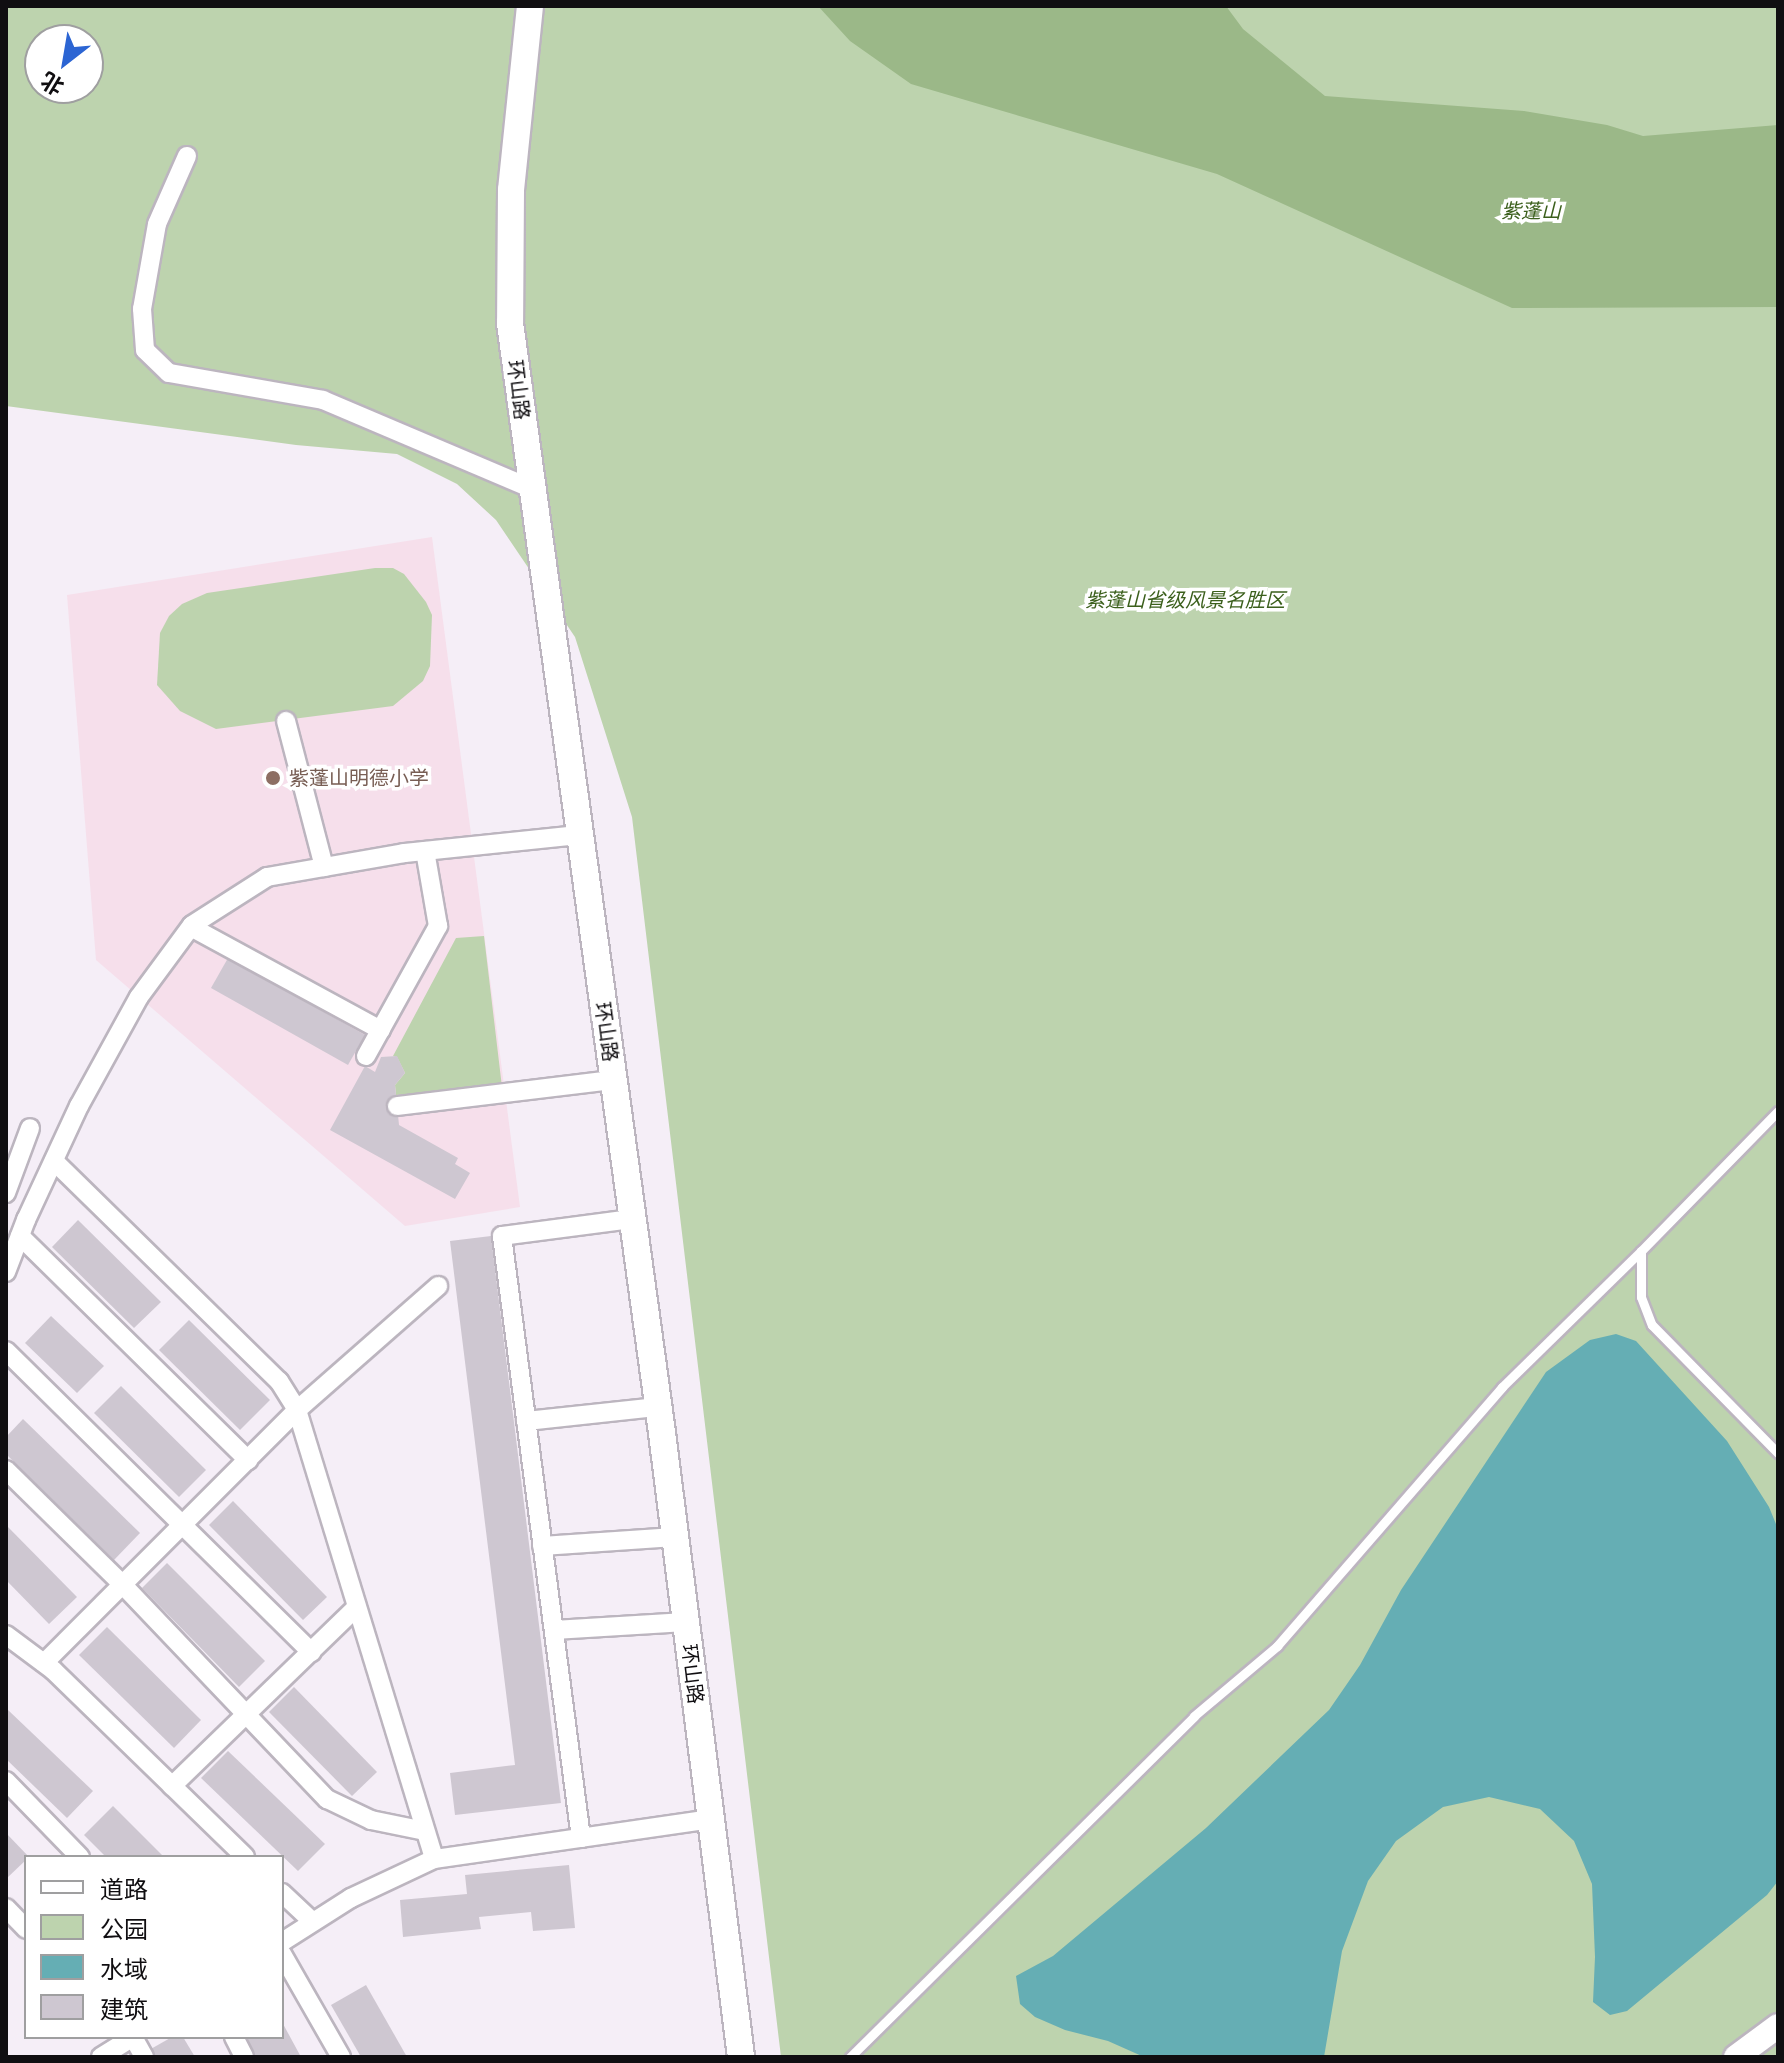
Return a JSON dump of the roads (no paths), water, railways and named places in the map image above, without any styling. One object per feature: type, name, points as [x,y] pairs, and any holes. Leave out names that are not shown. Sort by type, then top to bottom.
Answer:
[{"type":"main road","name":"环山路","points":[[530,6],[511,190],[510,323],[530,488],[658,1407],[741,2057]]},
{"type":"street","points":[[187,156],[157,224],[142,309],[145,350],[169,373],[323,400],[530,488]]},
{"type":"street","points":[[286,721],[324,867]]},
{"type":"street","points":[[6,1272],[79,1106],[139,997],[191,927],[267,877],[425,851],[579,835]]},
{"type":"street","points":[[366,1056],[438,926],[425,851]]},
{"type":"street","points":[[191,927],[381,1030]]},
{"type":"street","points":[[397,1106],[613,1080]]},
{"type":"street","points":[[6,1193],[30,1128]]},
{"type":"street","points":[[54,1161],[279,1381],[297,1410],[434,1859]]},
{"type":"street","points":[[581,1838],[502,1236],[632,1219]]},
{"type":"street","points":[[20,1236],[248,1460]]},
{"type":"street","points":[[44,1663],[297,1410],[438,1286]]},
{"type":"street","points":[[6,1351],[311,1652]]},
{"type":"street","points":[[526,1421],[658,1407]]},
{"type":"street","points":[[6,1470],[123,1585],[247,1713],[270,1743],[327,1799],[371,1820],[425,1831]]},
{"type":"street","points":[[542,1546],[675,1537]]},
{"type":"street","points":[[172,1786],[357,1607]]},
{"type":"street","points":[[554,1630],[686,1622]]},
{"type":"street","points":[[6,1635],[44,1663],[243,1855]]},
{"type":"street","points":[[6,1781],[78,1855]]},
{"type":"street","points":[[284,1941],[351,1898],[434,1859],[711,1819]]},
{"type":"street","points":[[284,1895],[313,1922]]},
{"type":"street","points":[[6,1908],[24,1927]]},
{"type":"street","points":[[284,1957],[341,2057]]},
{"type":"street","points":[[1736,2057],[1778,2026]]},
{"type":"street","points":[[101,2057],[130,2039]]},
{"type":"street","points":[[134,2039],[144,2057]]},
{"type":"street","points":[[235,2039],[244,2057]]},
{"type":"lane","points":[[850,2057],[1194,1716],[1277,1646],[1502,1387],[1778,1111]]},
{"type":"lane","points":[[1641,1251],[1641,1297],[1652,1325],[1778,1453]]},
{"type":"water","points":[[1616,1334],[1636,1341],[1727,1441],[1769,1507],[1778,1529],[1778,1881],[1767,1895],[1627,2011],[1610,2015],[1593,2002],[1592,1884],[1574,1841],[1540,1809],[1489,1797],[1443,1807],[1396,1841],[1368,1881],[1342,1951],[1324,2057],[1144,2057],[1108,2041],[1065,2030],[1035,2017],[1020,2004],[1016,1976],[1053,1956],[1206,1828],[1329,1710],[1360,1665],[1401,1590],[1546,1372],[1590,1340]]},
{"type":"place","name":"紫蓬山明德小学","points":[[273,778]]},
{"type":"park label","name":"紫蓬山","points":[[1531,211]]},
{"type":"park label","name":"紫蓬山省级风景名胜区","points":[[1185,600]]}]
